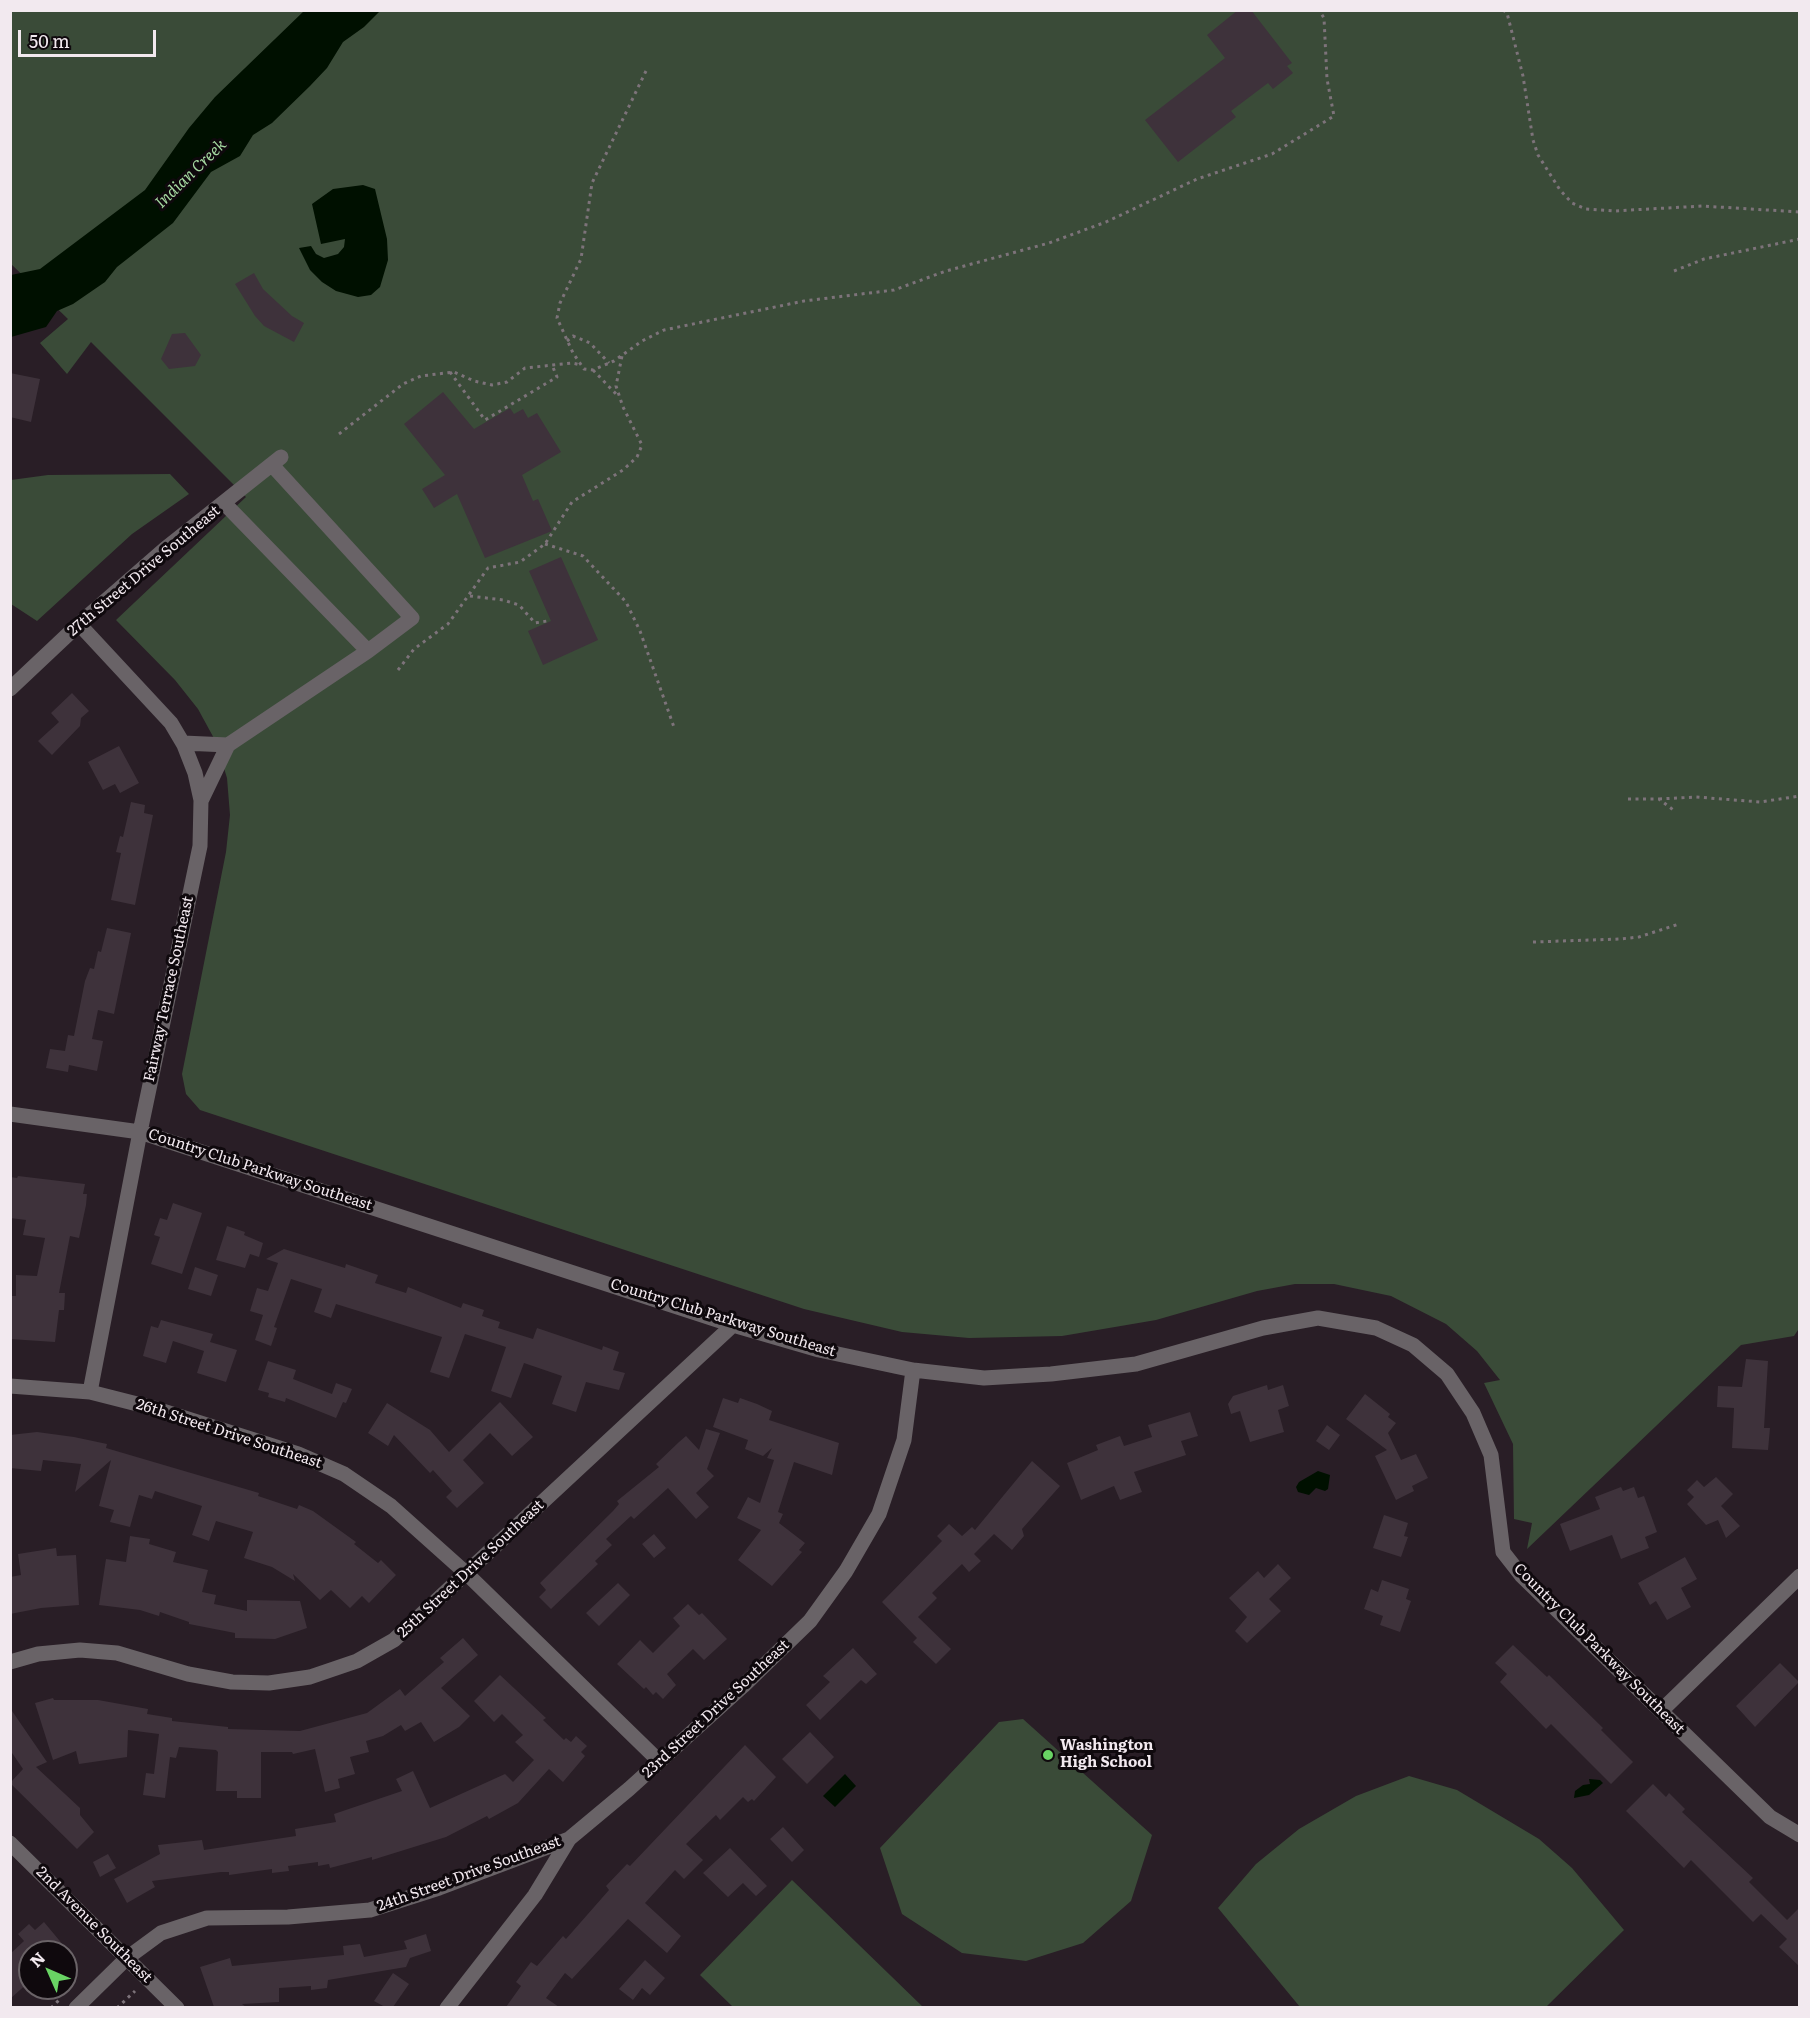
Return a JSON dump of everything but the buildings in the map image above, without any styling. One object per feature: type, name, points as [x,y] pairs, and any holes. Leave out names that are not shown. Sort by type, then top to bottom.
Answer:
[{"type":"street","name":"27th Street Drive Southeast","points":[[10,689],[79,624],[277,461],[412,618],[368,651]]},
{"type":"street","points":[[201,801],[228,745],[368,651],[224,503]]},
{"type":"street","name":"Fairway Terrace Southeast","points":[[79,624],[153,702],[183,743],[195,773],[201,801],[200,846],[140,1132],[90,1392]]},
{"type":"street","points":[[183,743],[228,745]]},
{"type":"street","name":"Country Club Parkway Southeast","points":[[10,1114],[140,1132],[733,1324],[819,1350],[913,1370],[984,1378],[1136,1364],[1263,1328],[1318,1318],[1376,1328],[1413,1345],[1447,1374],[1473,1413],[1491,1455],[1503,1552],[1521,1575],[1770,1817],[1800,1835]]},
{"type":"street","name":"25th Street Drive Southeast","points":[[10,1662],[38,1654],[80,1650],[117,1653],[188,1674],[232,1682],[269,1683],[310,1677],[357,1661],[394,1640],[733,1324]]},
{"type":"street","name":"23rd Street Drive Southeast","points":[[447,2007],[535,1895],[569,1839],[743,1686],[810,1621],[846,1572],[879,1514],[892,1479],[904,1440],[913,1370]]},
{"type":"street","name":"26th Street Drive Southeast","points":[[10,1386],[90,1392],[153,1408],[298,1454],[344,1474],[391,1506],[467,1574],[659,1761]]},
{"type":"street","points":[[1661,1711],[1800,1576]]},
{"type":"street","name":"24th Street Drive Southeast","points":[[76,2007],[127,1958],[161,1933],[207,1918],[288,1917],[370,1910],[439,1888],[569,1839]]},
{"type":"street","name":"2nd Avenue Southeast","points":[[12,1847],[177,2007]]},
{"type":"path","points":[[646,71],[592,183],[581,259],[560,303],[557,318],[567,341],[584,369],[593,370],[609,363],[642,341],[664,330],[804,301],[894,290],[946,271],[1049,243],[1106,222],[1197,178],[1272,154],[1334,116],[1327,79],[1324,18],[1319,10]]},
{"type":"path","points":[[1503,10],[1507,13],[1523,76],[1533,140],[1538,155],[1560,190],[1572,204],[1586,209],[1614,211],[1702,206],[1800,212]]},
{"type":"path","points":[[1674,271],[1704,259],[1800,239]]},
{"type":"path","points":[[567,341],[573,336],[590,343],[609,363]]},
{"type":"path","points":[[398,670],[414,649],[448,624],[470,596],[473,585],[488,568],[520,562],[545,544],[572,502],[623,470],[637,457],[642,445],[618,396],[616,386],[622,356]]},
{"type":"path","points":[[450,372],[485,420],[557,377],[552,365]]},
{"type":"path","points":[[339,434],[403,384],[421,376],[450,372],[492,385],[507,382],[525,368],[581,365]]},
{"type":"path","points":[[593,370],[618,396]]},
{"type":"path","points":[[545,544],[583,556],[626,602],[640,631],[675,729]]},
{"type":"path","points":[[470,596],[503,600],[519,605],[535,623],[546,621]]},
{"type":"path","points":[[1628,799],[1696,797],[1760,802],[1800,796]]},
{"type":"path","points":[[1659,799],[1676,812]]},
{"type":"path","points":[[1533,942],[1639,937],[1679,924]]},
{"type":"path","points":[[117,2007],[141,1985]]},
{"type":"green space","points":[[10,11],[1799,11],[1800,1327],[1794,1336],[1741,1345],[1527,1549],[1532,1523],[1514,1519],[1513,1444],[1484,1383],[1500,1380],[1477,1351],[1446,1324],[1391,1296],[1334,1284],[1295,1284],[1257,1291],[1156,1320],[1062,1336],[969,1338],[902,1332],[804,1309],[200,1110],[186,1094],[182,1074],[226,852],[230,815],[227,778],[216,742],[198,709],[175,680],[116,620],[246,497],[91,342],[67,374],[40,343],[68,319],[11,264]]},
{"type":"green space","points":[[170,474],[189,494],[132,534],[37,621],[11,604],[11,480],[48,475]]},
{"type":"green space","points":[[1023,1719],[1152,1835],[1131,1901],[1083,1943],[1026,1961],[962,1953],[902,1914],[880,1848],[999,1722]]},
{"type":"green space","points":[[1409,1776],[1457,1790],[1539,1839],[1572,1868],[1624,1930],[1546,2007],[1300,2007],[1218,1908],[1256,1864],[1299,1829],[1356,1796]]},
{"type":"green space","points":[[792,1880],[923,2007],[733,2007],[700,1975]]},
{"type":"water","name":"Indian Creek","points":[[305,10],[380,11],[364,27],[343,42],[327,68],[310,86],[272,123],[253,135],[240,156],[211,172],[173,223],[117,267],[105,282],[73,304],[57,311],[46,327],[11,337],[11,275],[40,269],[145,190],[189,128],[215,97]]},
{"type":"water","points":[[363,185],[375,189],[387,239],[388,260],[380,287],[371,295],[358,297],[336,291],[322,282],[310,270],[299,248],[311,246],[316,254],[324,258],[338,254],[344,247],[345,239],[321,244],[312,204],[333,189]]},
{"type":"water","points":[[1318,1471],[1330,1475],[1328,1489],[1325,1491],[1316,1488],[1309,1495],[1298,1492],[1296,1487],[1299,1482]]},
{"type":"water","points":[[845,1774],[856,1786],[835,1807],[823,1796]]},
{"type":"water","points":[[1589,1779],[1600,1780],[1603,1783],[1589,1795],[1574,1798],[1575,1791],[1583,1785],[1590,1784]]},
{"type":"place","name":"Washington High School","points":[[1048,1755]]}]
